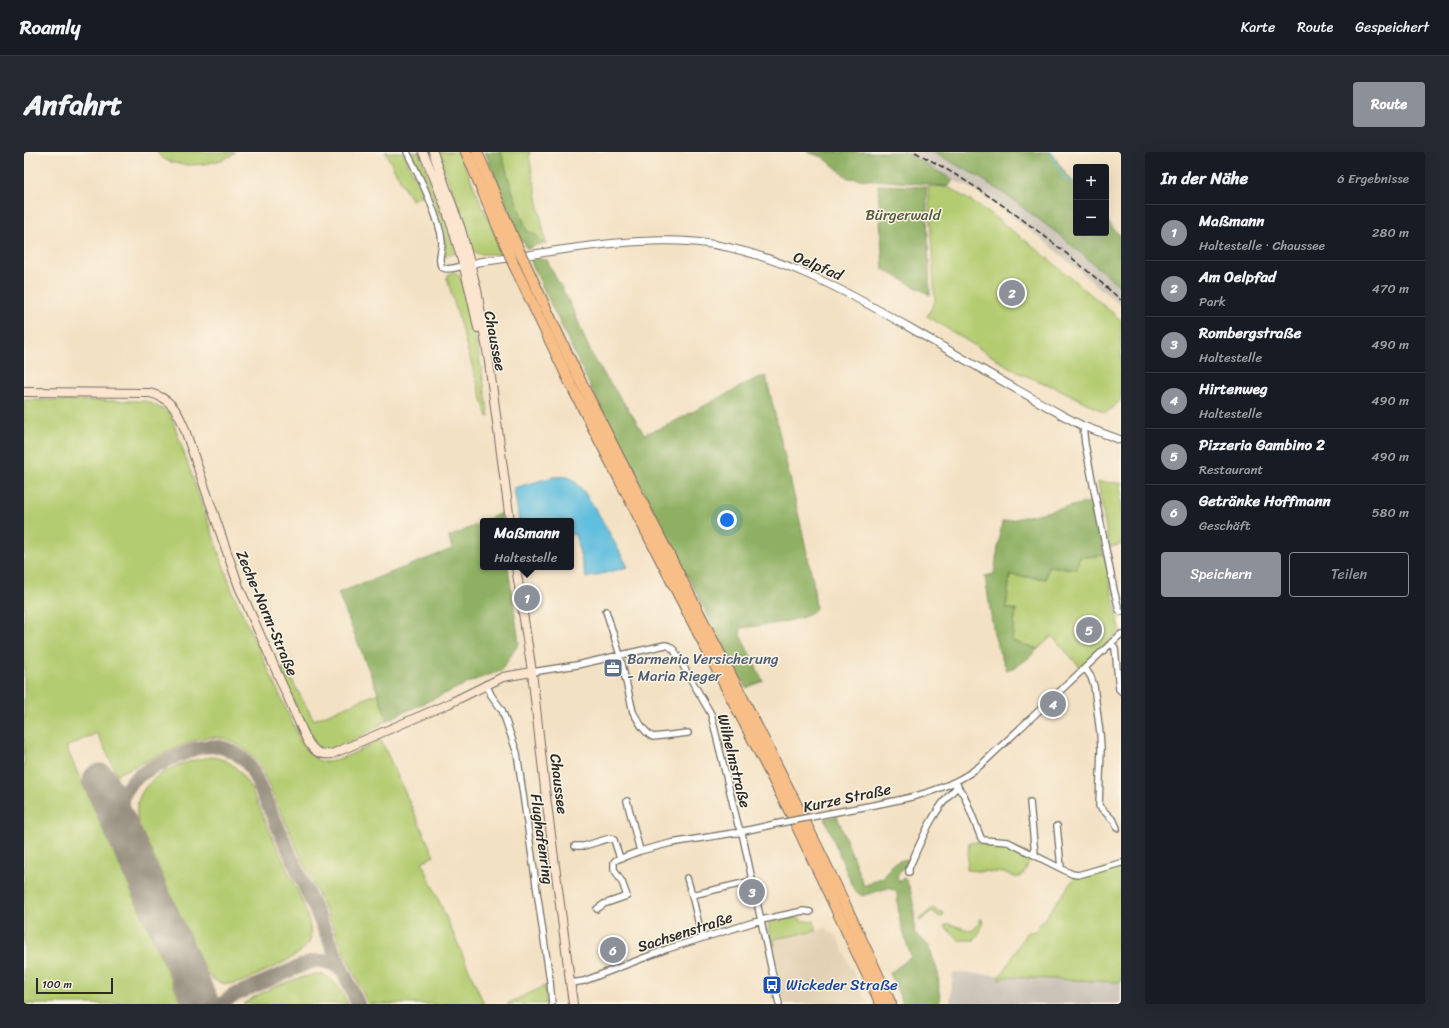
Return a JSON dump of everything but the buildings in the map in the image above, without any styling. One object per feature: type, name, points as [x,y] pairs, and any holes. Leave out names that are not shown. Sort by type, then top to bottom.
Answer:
[{"type":"highway","points":[[466,152],[509,253],[519,262],[708,628],[811,835],[891,1004]]},
{"type":"highway","points":[[477,152],[519,251],[519,262],[571,385],[789,809],[881,1004]]},
{"type":"main road","points":[[423,152],[451,222],[460,251],[467,265]]},
{"type":"main road","points":[[433,152],[455,210],[467,265]]},
{"type":"main road","name":"Chaussee","points":[[467,265],[496,422],[510,518]]},
{"type":"main road","name":"Zeche-Norm-Straße","points":[[24,392],[150,393],[162,397],[173,406],[184,427],[239,587],[306,738],[312,748],[316,751],[326,755],[332,754],[448,704],[486,684],[503,677],[532,672]]},
{"type":"main road","name":"Chaussee","points":[[516,570],[532,672],[545,789],[573,1004]]},
{"type":"street","points":[[408,152],[425,187],[440,233],[442,244],[440,260],[441,266],[448,269],[467,265]]},
{"type":"street","name":"Oelpfad","points":[[467,265],[589,247],[645,241],[694,242],[744,251],[768,258],[848,293],[1062,415],[1083,426],[1121,440]]},
{"type":"street","points":[[1083,426],[1114,590],[1119,610],[1121,612]]},
{"type":"street","points":[[606,611],[620,655],[633,712],[648,734],[653,737],[688,733]]},
{"type":"street","name":"Kurze Straße","points":[[620,858],[671,843],[742,833],[744,831],[775,824],[919,795],[956,781],[969,775],[982,764],[1121,634]]},
{"type":"street","points":[[1111,643],[1115,648],[1119,689],[1121,691]]},
{"type":"street","name":"Wilhelmstraße","points":[[532,672],[577,665],[665,645],[670,646],[674,650],[711,714],[738,825],[742,833],[779,1004]]},
{"type":"street","points":[[1085,668],[1091,677],[1094,686],[1100,733],[1101,749],[1099,806],[1114,821],[1117,828]]},
{"type":"street","name":"Flughafenring","points":[[486,684],[491,695],[502,710],[517,753],[552,1004]]},
{"type":"street","points":[[956,781],[959,789],[964,795],[983,840],[1008,842],[1072,874],[1078,874],[1121,863]]},
{"type":"street","points":[[909,872],[909,868],[930,823],[944,801],[956,788],[956,781]]},
{"type":"street","points":[[627,801],[640,851]]},
{"type":"street","points":[[1030,802],[1035,855]]},
{"type":"street","points":[[1057,826],[1061,868]]},
{"type":"street","points":[[575,846],[584,846],[610,838],[614,840],[620,858],[614,862],[614,867],[627,896],[604,904],[597,909]]},
{"type":"street","points":[[688,878],[702,938]]},
{"type":"street","points":[[692,895],[752,881]]},
{"type":"street","name":"Sachsenstraße","points":[[571,983],[584,981],[648,955],[761,920],[803,911],[810,912]]},
{"type":"shaded area","points":[[904,152],[933,152],[979,177],[1006,195],[1057,233],[1120,286],[1121,306],[1048,244],[999,207],[970,188]]},
{"type":"shaded area","points":[[827,928],[829,932],[837,936],[867,1004],[784,1004],[772,946],[775,945],[774,939]]},
{"type":"shaded area","points":[[953,973],[1121,981],[1121,1004],[950,1004]]},
{"type":"green space","points":[[157,152],[235,152],[218,161],[195,165],[172,162],[163,158]]},
{"type":"green space","points":[[385,152],[403,152],[423,195],[411,200]]},
{"type":"green space","points":[[411,152],[419,152],[441,207],[456,253],[444,257],[445,243],[440,219],[427,184]]},
{"type":"green space","points":[[437,152],[459,152],[503,254],[478,254],[469,248],[451,187]]},
{"type":"green space","points":[[485,152],[501,152],[511,187],[527,231],[535,234],[544,244],[539,244],[527,249],[524,242],[521,242]]},
{"type":"green space","points":[[501,152],[530,152],[529,156],[546,244],[544,244],[535,234],[527,232],[511,187]]},
{"type":"green space","points":[[807,152],[904,152],[953,180],[949,186],[848,178],[823,157]]},
{"type":"green space","points":[[933,152],[1051,152],[1073,182],[1073,236],[1109,236],[1109,223],[1121,237],[1121,287],[1057,233],[979,177]]},
{"type":"green space","name":"Bürgerwald","points":[[878,185],[926,187],[930,295],[883,269]]},
{"type":"green space","points":[[928,186],[948,187],[985,210],[1039,251],[1121,320],[1121,400],[1106,413],[1061,390],[1019,373],[927,316],[935,302]]},
{"type":"green space","points":[[530,259],[547,260],[571,305],[595,360],[644,434],[662,428],[757,378],[766,376],[813,581],[816,609],[804,617],[794,620],[741,628],[740,635],[763,681],[746,688],[604,415],[534,269]]},
{"type":"green space","points":[[453,272],[457,273],[461,278],[477,344],[489,416],[487,417],[447,278],[449,274]]},
{"type":"green space","points":[[24,400],[146,401],[170,413],[233,593],[304,748],[316,759],[330,762],[345,757],[381,740],[434,856],[422,862],[484,1004],[368,1004],[259,764],[239,745],[232,741],[216,737],[197,739],[117,774],[97,733],[66,747],[182,1004],[24,1004]]},
{"type":"green space","points":[[1098,482],[1121,483],[1121,545],[1109,547]]},
{"type":"green space","points":[[1094,501],[1104,555],[1079,558],[1077,569],[1048,566],[1046,579],[1010,575],[1006,608],[1016,610],[1012,641],[1038,649],[1024,662],[1007,670],[994,634],[985,576],[994,574],[1002,522]]},
{"type":"green space","points":[[501,513],[502,518],[490,518]]},
{"type":"green space","points":[[480,523],[480,570],[508,570],[519,643],[501,671],[477,679],[387,720],[378,693],[338,593],[452,549],[449,537]]},
{"type":"green space","points":[[1104,555],[1120,630],[1081,668],[1052,636],[1038,649],[1012,641],[1016,610],[1006,608],[1010,575],[1046,579],[1048,566],[1077,569],[1079,558]]},
{"type":"green space","points":[[284,666],[314,720],[378,693],[387,720],[366,733],[338,747],[330,749],[320,748],[312,740],[281,673]]},
{"type":"green space","points":[[212,757],[219,758],[230,763],[239,771],[250,787],[302,901],[311,933],[310,941],[307,946],[294,956],[244,981],[231,984],[219,982],[207,974],[140,827],[137,812],[139,798],[146,787],[156,777],[169,769],[184,763]]},
{"type":"green space","points":[[837,816],[864,886],[885,876],[889,869],[896,863],[907,859],[908,862],[898,874],[897,878],[900,881],[904,878],[910,888],[915,920],[914,932],[929,946],[938,973],[940,1004],[903,1004],[890,973],[911,957],[899,918],[897,891],[888,888],[862,896],[854,890],[825,819]]},
{"type":"green space","points":[[969,842],[1008,845],[1030,855],[1025,871],[1022,876],[1014,877],[1005,873],[967,870]]},
{"type":"green space","points":[[1121,865],[1121,982],[1007,977],[999,979],[998,977],[1004,971],[1026,933],[1035,931],[1076,876]]},
{"type":"green space","points":[[933,908],[937,911],[943,912],[944,914],[942,917],[932,911],[920,921],[919,919]]},
{"type":"green space","points":[[794,917],[805,921],[814,921],[816,931],[774,939],[775,945],[772,946],[768,923]]},
{"type":"green space","points":[[980,919],[982,919],[982,927],[975,940],[959,940],[944,926],[949,924],[972,931],[978,925]]},
{"type":"green space","points":[[315,974],[321,974],[331,979],[339,988],[348,1004],[243,1004],[278,986]]},
{"type":"green space","points":[[545,986],[546,1004],[507,1004]]},
{"type":"water","points":[[553,477],[568,477],[575,482],[592,503],[628,567],[586,578],[574,534],[574,518],[519,518],[514,488]]},
{"type":"waterway","points":[[1050,152],[1063,176],[1073,184]]},
{"type":"taxiway","points":[[123,831],[120,812],[122,798],[129,786],[138,776],[164,762],[194,749],[203,747],[211,746],[227,749],[241,757],[252,770],[358,1004]]},
{"type":"taxiway","points":[[222,1004],[232,996],[310,962],[328,962],[343,972]]},
{"type":"runway","points":[[100,781],[202,1004]]},
{"type":"railway","points":[[915,152],[943,167],[997,201],[1048,239],[1121,300]]},
{"type":"place","name":"Am Oelpfad","points":[[1012,293]]},
{"type":"place","name":"Maßmann","points":[[527,598]]},
{"type":"place","name":"Pizzeria Gambino 2","points":[[1089,630]]},
{"type":"place","name":"Barmenia Versicherung - Maria Rieger","points":[[613,668]]},
{"type":"place","name":"Hirtenweg","points":[[1053,704]]},
{"type":"place","name":"Rombergstraße","points":[[752,892]]},
{"type":"place","name":"Getränke Hoffmann","points":[[613,950]]},
{"type":"place","name":"Wickeder Straße","points":[[772,985]]}]
